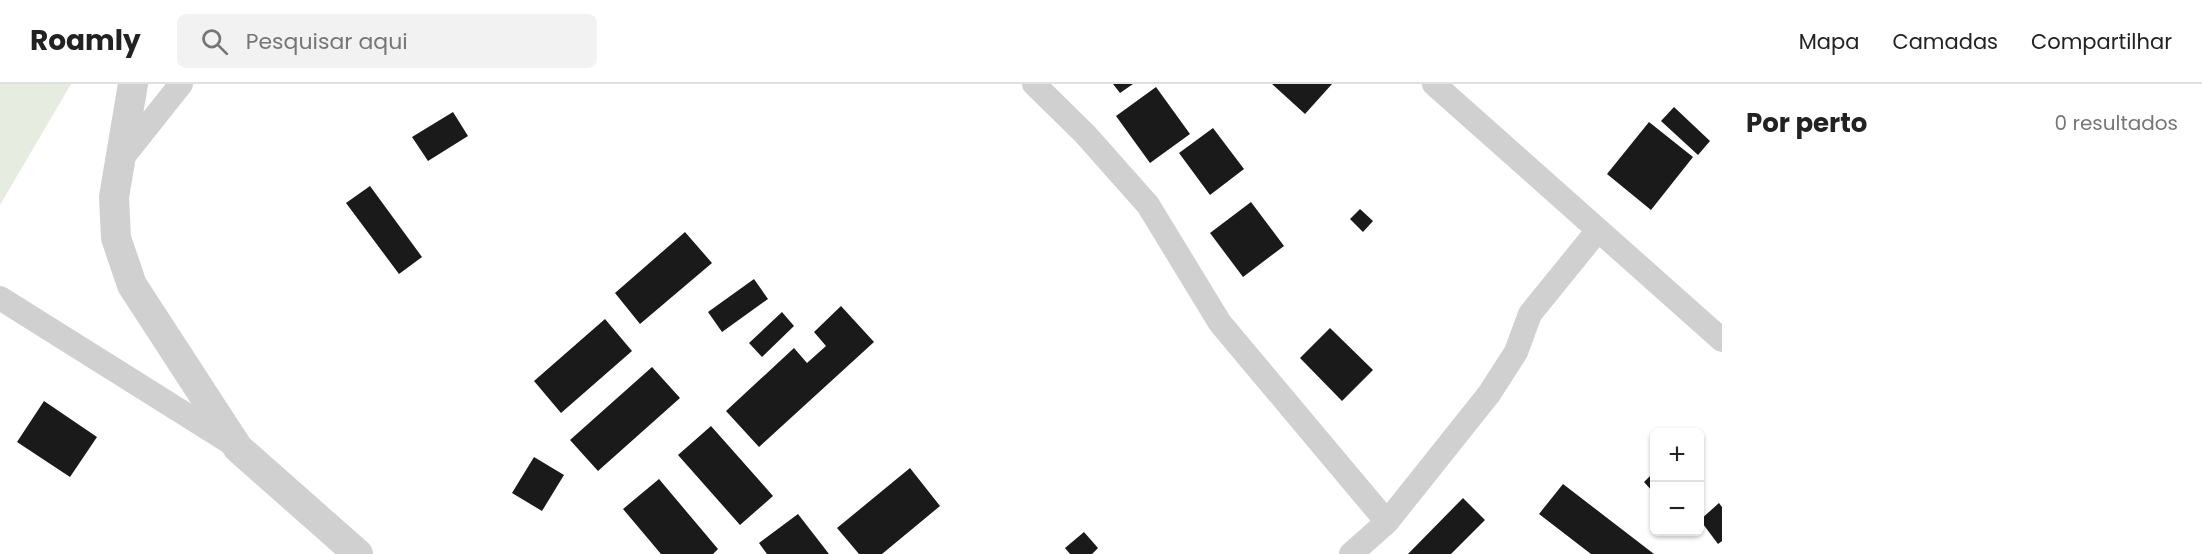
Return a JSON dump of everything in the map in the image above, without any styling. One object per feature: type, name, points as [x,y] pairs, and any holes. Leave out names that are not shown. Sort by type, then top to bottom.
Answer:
[{"type":"street","points":[[133,84],[114,197],[116,238],[132,285],[238,448]]},
{"type":"street","points":[[118,164],[181,84]]},
{"type":"street","points":[[1034,84],[1085,134],[1148,205],[1220,323],[1387,522]]},
{"type":"street","points":[[1434,84],[1722,340]]},
{"type":"street","points":[[1351,554],[1387,522],[1489,394],[1516,352],[1530,314],[1598,230]]},
{"type":"street","points":[[0,298],[238,448],[358,554]]},
{"type":"shaded area","points":[[0,84],[71,84],[0,205]]},
{"type":"building","points":[[1113,84],[1133,84],[1120,93]]},
{"type":"building","points":[[1272,84],[1332,84],[1305,114]]},
{"type":"building","points":[[1156,87],[1190,134],[1150,163],[1116,116]]},
{"type":"building","points":[[1674,107],[1710,141],[1698,155],[1661,121]]},
{"type":"building","points":[[453,112],[468,136],[428,161],[412,137]]},
{"type":"building","points":[[1649,122],[1693,157],[1651,210],[1607,174]]},
{"type":"building","points":[[1213,128],[1244,169],[1210,195],[1179,153]]},
{"type":"building","points":[[370,186],[422,257],[399,274],[346,203]]},
{"type":"building","points":[[1251,202],[1284,246],[1243,277],[1210,233]]},
{"type":"building","points":[[1360,209],[1373,221],[1363,232],[1350,219]]},
{"type":"building","points":[[685,232],[712,263],[640,324],[615,293]]},
{"type":"building","points":[[754,279],[768,299],[722,332],[708,312]]},
{"type":"building","points":[[841,306],[874,342],[759,447],[726,411],[794,348],[807,363],[826,346],[814,332]]},
{"type":"building","points":[[782,312],[794,326],[762,357],[749,343]]},
{"type":"building","points":[[605,319],[632,351],[561,413],[534,381]]},
{"type":"building","points":[[1330,328],[1373,370],[1342,401],[1300,358]]},
{"type":"building","points":[[652,367],[680,398],[598,471],[570,440]]},
{"type":"building","points":[[44,401],[97,437],[70,477],[17,442]]},
{"type":"building","points":[[711,426],[773,496],[740,525],[678,455]]},
{"type":"building","points":[[534,457],[564,475],[542,511],[512,493]]},
{"type":"building","points":[[910,468],[940,506],[882,554],[859,554],[837,528]]},
{"type":"building","points":[[1650,476],[1650,489],[1644,482]]},
{"type":"building","points":[[659,479],[718,549],[713,554],[661,554],[623,509]]},
{"type":"building","points":[[1563,484],[1654,554],[1591,554],[1539,514]]},
{"type":"building","points":[[1463,498],[1485,520],[1451,554],[1408,554]]},
{"type":"building","points":[[1719,503],[1722,507],[1722,541],[1718,544],[1704,525],[1704,516]]},
{"type":"building","points":[[798,514],[829,554],[767,554],[759,543]]},
{"type":"building","points":[[1084,532],[1098,548],[1092,554],[1070,554],[1065,548]]}]
